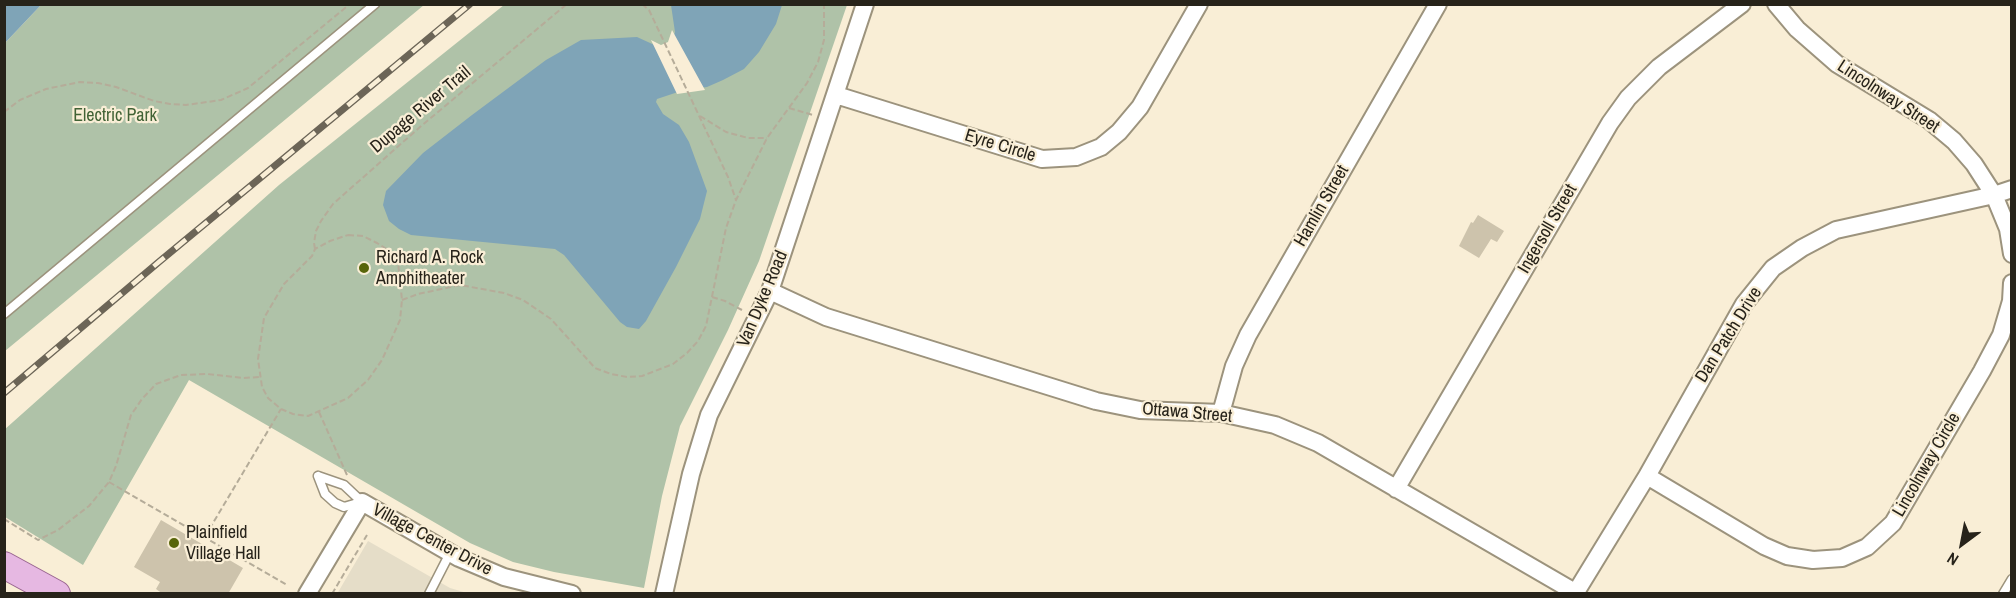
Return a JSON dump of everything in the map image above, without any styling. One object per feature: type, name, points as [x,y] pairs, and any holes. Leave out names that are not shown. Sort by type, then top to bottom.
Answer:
[{"type":"main road","points":[[11,575],[57,594]]},
{"type":"street","name":"Van Dyke Road","points":[[664,594],[691,474],[709,415],[770,291],[866,4]]},
{"type":"street","name":"Eyre Circle","points":[[836,95],[1042,159],[1076,157],[1101,147],[1119,132],[1140,107],[1199,4]]},
{"type":"street","name":"Hamlin Street","points":[[1221,413],[1234,366],[1248,335],[1438,4]]},
{"type":"street","name":"Ingersoll Street","points":[[1396,489],[1610,123],[1628,98],[1659,67],[1742,4]]},
{"type":"street","name":"Lincolnway Street","points":[[1776,4],[1797,29],[1837,64],[1929,120],[1954,141],[1974,164],[1994,195]]},
{"type":"street","name":"Dan Patch Drive","points":[[1577,593],[1647,476],[1744,304],[1773,268],[1802,248],[1836,230],[2012,189]]},
{"type":"street","points":[[1994,195],[2007,229],[2012,254]]},
{"type":"street","name":"Lincolnway Circle","points":[[1647,476],[1764,546],[1786,556],[1813,560],[1842,558],[1867,547],[1893,523],[1982,371],[2001,335],[2011,301],[2012,283]]},
{"type":"street","name":"Ottawa Street","points":[[770,291],[826,317],[1096,401],[1140,410],[1221,413],[1275,425],[1318,443],[1577,593]]},
{"type":"street","name":"Village Center Drive","points":[[308,594],[362,502],[450,553],[504,577],[532,589],[572,594]]},
{"type":"lane","points":[[4,314],[375,4]]},
{"type":"lane","points":[[318,476],[344,485],[362,502],[344,507],[335,503],[325,494],[318,476]]},
{"type":"lane","points":[[429,594],[450,553]]},
{"type":"lane","points":[[2003,594],[2012,579]]},
{"type":"path","points":[[4,112],[20,100],[46,89],[80,82],[116,87],[170,104],[186,105],[221,100],[248,87],[350,4]]},
{"type":"path","name":"Dupage River Trail","points":[[315,249],[316,231],[333,204],[567,4]]},
{"type":"path","points":[[642,4],[649,10]]},
{"type":"path","points":[[647,4],[728,177],[736,200]]},
{"type":"path","points":[[402,300],[418,294],[460,285],[485,289],[523,300],[551,319],[595,368],[610,374],[627,377],[642,376],[673,364],[687,354],[698,341],[706,326],[726,228],[736,200],[767,138],[807,83],[818,62],[824,40],[824,4]]},
{"type":"path","points":[[789,108],[828,120]]},
{"type":"path","points":[[698,114],[726,132],[748,138],[767,138]]},
{"type":"path","points":[[348,235],[363,236],[388,249],[398,262],[402,300],[400,320],[382,360],[368,380],[348,398],[308,416],[293,414],[281,409],[268,398],[260,377],[258,359],[264,318],[284,284],[312,256],[315,249],[348,235]]},
{"type":"path","points":[[712,297],[746,312]]},
{"type":"path","points":[[4,519],[38,540],[58,530],[89,506],[109,482],[131,415],[156,384],[181,375],[260,377]]},
{"type":"path","points":[[208,538],[210,528],[281,409]]},
{"type":"path","points":[[319,412],[348,476]]},
{"type":"path","points":[[109,482],[287,585]]},
{"type":"path","points":[[332,594],[367,535]]},
{"type":"shaded area","points":[[368,541],[450,588],[467,593],[337,594]]},
{"type":"green space","name":"Electric Park","points":[[41,5],[424,5],[5,351],[5,43]]},
{"type":"green space","points":[[504,5],[847,5],[759,261],[728,330],[680,426],[662,496],[644,588],[554,572],[513,562],[470,543],[189,380],[83,565],[5,517],[4,430],[279,185]]},
{"type":"water","points":[[4,5],[41,5],[5,43]]},
{"type":"water","points":[[671,5],[782,5],[776,24],[759,52],[744,69],[707,87],[681,91],[657,99],[656,102],[663,114],[679,125],[689,142],[707,191],[700,219],[676,267],[646,321],[639,329],[627,327],[620,322],[564,255],[555,249],[411,235],[389,221],[383,205],[386,191],[423,153],[472,115],[546,60],[581,40],[637,37],[661,48],[671,45],[675,32]]},
{"type":"pier","points":[[672,30],[705,90],[677,94],[651,40],[661,45],[668,42]]},
{"type":"building","points":[[1478,215],[1504,231],[1497,242],[1491,239],[1479,258],[1459,246],[1471,222],[1473,223]]},
{"type":"building","name":"Plainfield Village Hall","points":[[161,520],[243,568],[228,594],[163,594],[156,589],[160,582],[134,567]]},
{"type":"railway","points":[[4,393],[470,4]]},
{"type":"place","name":"Richard A. Rock Amphitheater","points":[[364,268]]},
{"type":"place","name":"Plainfield Village Hall","points":[[174,543]]}]
